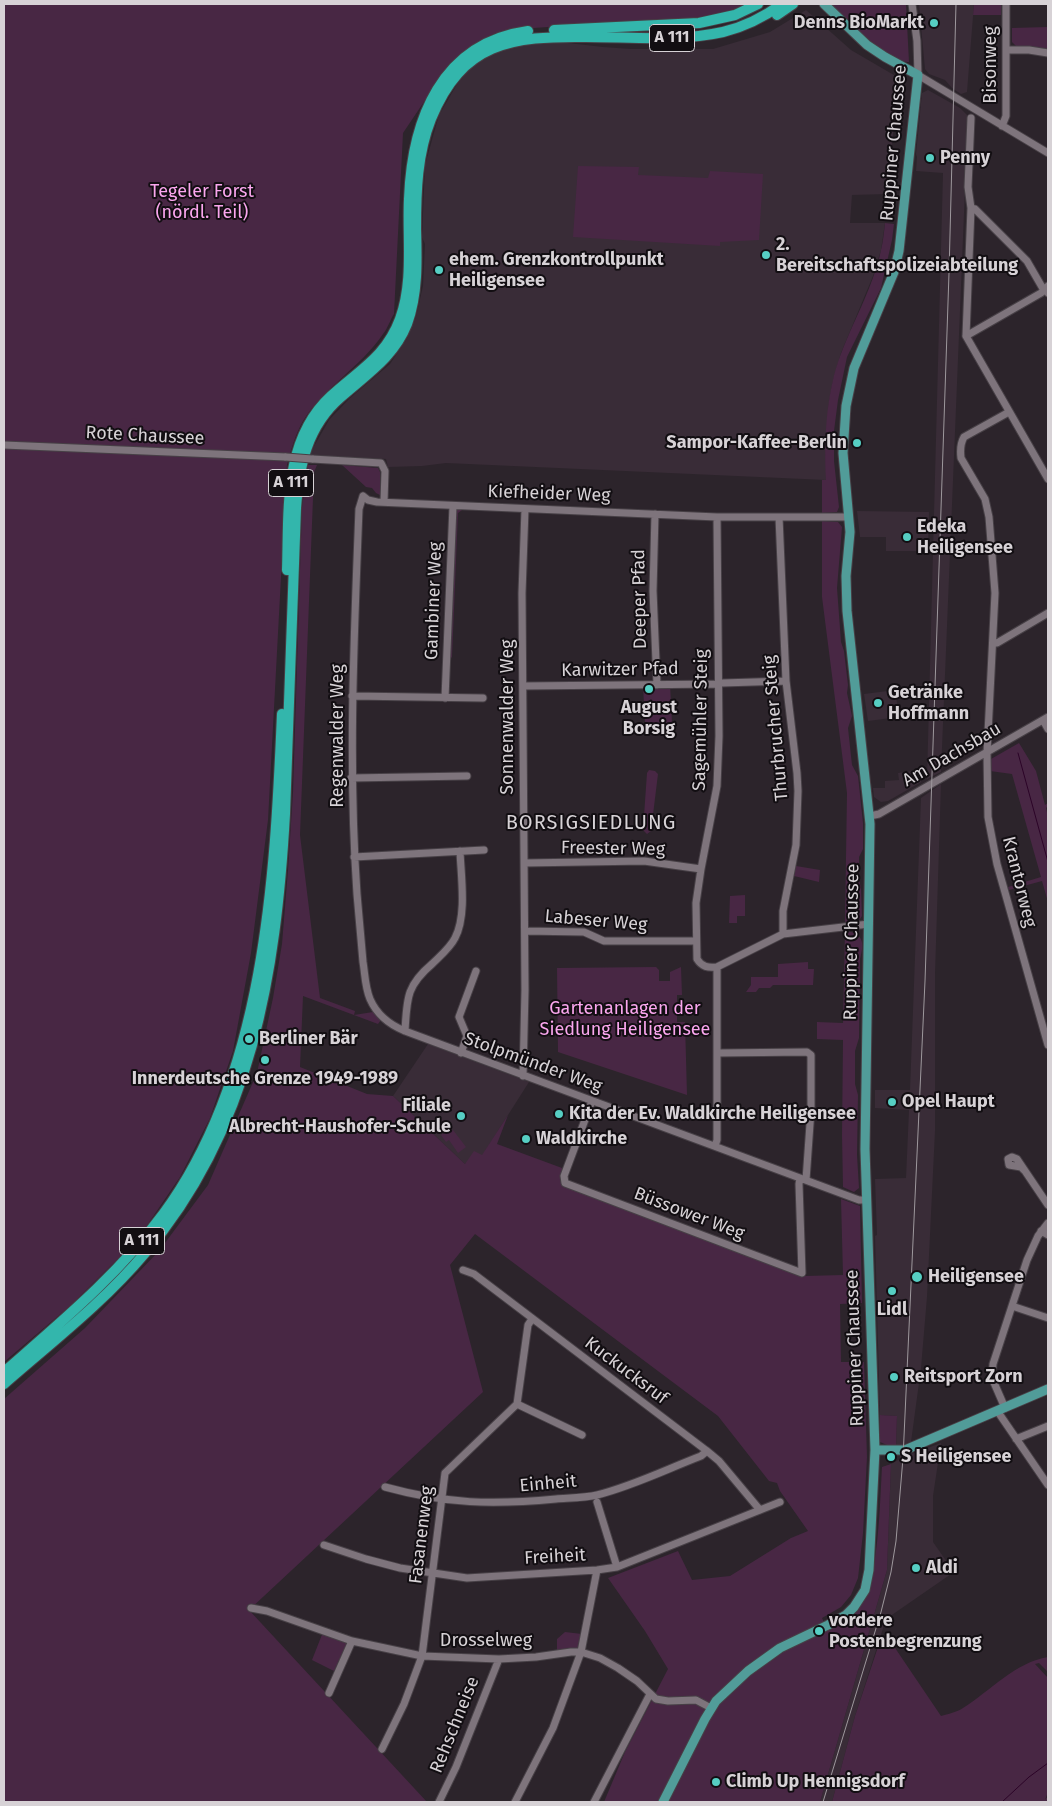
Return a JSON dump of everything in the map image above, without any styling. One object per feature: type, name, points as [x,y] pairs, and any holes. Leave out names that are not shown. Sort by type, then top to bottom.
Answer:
[{"type":"highway","points":[[554,33],[699,23],[735,15],[758,4]]},
{"type":"highway","name":"A 111","points":[[4,1384],[108,1292],[146,1252],[178,1210],[210,1157],[230,1111],[248,1061],[272,946],[279,892],[285,814],[296,508],[300,470],[307,446],[319,422],[333,404],[386,359],[399,341],[408,322],[416,281],[416,205],[419,163],[428,127],[446,90],[467,64],[490,49],[512,41],[554,33],[695,30],[743,20],[772,4]]},
{"type":"highway","name":"A 111","points":[[4,1372],[105,1281],[148,1234],[187,1177],[209,1136],[224,1102],[250,1015],[275,848],[279,788],[289,509],[294,458],[304,433],[316,412],[331,395],[379,355],[393,336],[401,316],[407,294],[409,200],[412,164],[419,131],[436,90],[461,60],[476,48],[492,40],[520,32],[673,38],[705,35],[747,24],[782,4]]},
{"type":"highway","points":[[554,33],[670,44],[711,41],[753,28],[793,4]]},
{"type":"main road","points":[[824,4],[868,45],[885,58],[918,75]]},
{"type":"main road","name":"Ruppiner Chaussee","points":[[663,1802],[711,1708],[734,1683],[775,1652],[846,1615],[854,1607],[866,1585],[869,1570],[875,1450],[865,1149],[870,816],[848,626],[846,586],[849,518],[843,459],[843,437],[846,406],[854,368],[894,272],[898,257],[918,75]]},
{"type":"main road","points":[[875,1450],[905,1450],[1048,1389]]},
{"type":"street","name":"Ruppiner Chaussee","points":[[912,4],[918,75]]},
{"type":"street","name":"Bisonweg","points":[[1002,126],[1006,116],[1006,4]]},
{"type":"street","points":[[1006,50],[1029,50],[1048,53]]},
{"type":"street","points":[[918,75],[1048,153]]},
{"type":"street","points":[[971,118],[966,336],[1048,479]]},
{"type":"street","points":[[966,336],[1047,290],[1027,261],[975,209],[970,208]]},
{"type":"street","name":"Krantorweg","points":[[1009,412],[964,437],[961,443],[960,458],[985,499],[989,511],[995,593],[986,753],[988,817],[997,862],[1046,1030],[1048,1045]]},
{"type":"street","name":"Rote Chaussee","points":[[4,445],[382,463],[385,469],[384,502]]},
{"type":"street","name":"Regenwalder Weg","points":[[370,999],[365,979],[360,935],[354,857],[351,778],[352,696],[359,509],[363,496],[368,500],[384,502]]},
{"type":"street","name":"Kiefheider Weg","points":[[384,502],[717,517],[849,518]]},
{"type":"street","name":"Gambiner Weg","points":[[445,698],[453,506]]},
{"type":"street","name":"Sonnenwalder Weg","points":[[523,1076],[525,990],[522,593],[525,508]]},
{"type":"street","name":"Deeper Pfad","points":[[655,514],[653,590],[657,684]]},
{"type":"street","name":"Sagemühler Steig","points":[[717,517],[720,683],[717,786],[696,903],[698,961],[706,967],[717,967]]},
{"type":"street","name":"Thurbrucher Steig","points":[[779,517],[786,681],[797,773],[798,826],[783,911],[783,934]]},
{"type":"street","points":[[993,642],[997,643],[1048,613]]},
{"type":"street","name":"Karwitzer Pfad","points":[[523,686],[786,681]]},
{"type":"street","points":[[352,696],[483,698]]},
{"type":"street","points":[[1046,719],[1048,728]]},
{"type":"street","name":"Am Dachsbau","points":[[870,816],[879,814],[1046,719]]},
{"type":"street","points":[[351,778],[467,776]]},
{"type":"street","points":[[354,857],[484,850]]},
{"type":"street","points":[[405,1031],[408,996],[412,985],[420,974],[448,949],[455,939],[460,926],[462,909],[460,851]]},
{"type":"street","name":"Freester Weg","points":[[524,863],[644,861],[701,869]]},
{"type":"street","points":[[715,1146],[717,1140],[717,967],[783,934],[869,924]]},
{"type":"street","name":"Labeser Weg","points":[[524,931],[584,932],[604,941],[696,941]]},
{"type":"street","points":[[460,1053],[467,1036],[459,1017],[476,971]]},
{"type":"street","name":"Stolpmünder Weg","points":[[370,999],[383,1018],[393,1026],[405,1031],[859,1200],[867,1200]]},
{"type":"street","points":[[716,1053],[808,1052],[811,1055],[811,1110],[803,1179]]},
{"type":"street","name":"Büssower Weg","points":[[592,1101],[564,1176],[565,1183],[802,1273],[799,1184],[803,1179]]},
{"type":"street","points":[[1024,1170],[1048,1204]]},
{"type":"street","points":[[1048,1223],[1041,1231],[1027,1260],[992,1370],[992,1378],[1001,1410],[1016,1439],[1048,1485]]},
{"type":"street","points":[[1041,1231],[1048,1235]]},
{"type":"street","name":"Kuckucksruf","points":[[463,1270],[474,1274],[707,1451],[719,1462],[760,1510]]},
{"type":"street","points":[[1012,1306],[1048,1318]]},
{"type":"street","points":[[532,1319],[528,1326],[517,1404],[582,1435]]},
{"type":"street","name":"Fasanenweg","points":[[382,1749],[404,1704],[422,1656],[445,1473],[517,1404]]},
{"type":"street","points":[[1016,1439],[1048,1426]]},
{"type":"street","name":"Einheit","points":[[385,1487],[441,1500],[481,1503],[511,1503],[596,1496],[642,1480],[701,1456],[707,1451]]},
{"type":"street","points":[[597,1502],[617,1567]]},
{"type":"street","name":"Freiheit","points":[[324,1545],[383,1564],[467,1578],[597,1570],[617,1567],[780,1502]]},
{"type":"street","points":[[515,1802],[553,1728],[581,1652],[597,1570]]},
{"type":"street","name":"Drosselweg","points":[[251,1608],[352,1641],[422,1656],[499,1659],[581,1652],[600,1658],[618,1668],[637,1681],[656,1699],[696,1700],[711,1708]]},
{"type":"street","points":[[329,1693],[352,1641]]},
{"type":"street","name":"Rehschneise","points":[[439,1802],[456,1767],[499,1659]]},
{"type":"street","points":[[594,1802],[650,1694]]},
{"type":"shaded area","points":[[919,4],[974,4],[967,92],[961,94],[945,80],[929,74],[925,69]]},
{"type":"shaded area","points":[[806,10],[851,50],[899,78],[887,194],[852,195],[850,223],[885,223],[881,250],[873,276],[841,353],[833,381],[829,402],[826,480],[446,463],[388,467],[386,459],[309,455],[329,420],[350,398],[390,364],[406,340],[416,316],[423,286],[425,244],[422,237],[425,165],[439,115],[463,74],[482,60],[505,48],[522,42],[568,43],[631,49],[713,49],[770,32]]},
{"type":"shaded area","points":[[928,90],[960,108],[968,116],[941,772],[927,779],[943,173],[916,171],[922,93]]},
{"type":"shaded area","points":[[857,511],[929,512],[928,551],[886,551],[886,537],[860,537]]},
{"type":"shaded area","points":[[895,690],[899,717],[868,721],[864,694]]},
{"type":"shaded area","points":[[921,770],[921,782],[888,801],[881,802],[874,797],[873,788],[885,788],[885,781],[899,780],[898,773]]},
{"type":"shaded area","points":[[941,784],[935,974],[935,1131],[927,1297],[921,1368],[911,1442],[907,1443],[906,1456],[941,1443],[933,1496],[933,1542],[954,1572],[886,1619],[855,1716],[832,1802],[820,1802],[887,1570],[891,1464],[900,1459],[901,1445],[896,1446],[897,1416],[880,1415],[875,1179],[906,1178],[909,1110],[875,1108],[875,1090],[910,1090],[921,798]]},
{"type":"shaded area","name":"Filiale Albrecht-Haushofer-Schule","points":[[428,1044],[529,1082],[482,1156],[465,1164],[393,1096]]},
{"type":"green space","name":"Tegeler Forst (nördl. Teil)","points":[[4,4],[751,4],[734,12],[709,18],[631,21],[506,30],[491,35],[473,45],[450,63],[403,133],[394,314],[385,332],[374,346],[321,398],[303,421],[287,465],[268,820],[251,953],[233,1051],[210,1118],[180,1177],[137,1240],[71,1305],[4,1362]]},
{"type":"green space","points":[[830,4],[906,4],[909,62],[900,61],[878,49]]},
{"type":"green space","points":[[974,4],[1001,4],[1001,15],[973,15]]},
{"type":"green space","points":[[1048,27],[1048,49],[1016,46],[1012,42],[1012,28]]},
{"type":"green space","points":[[578,166],[639,167],[638,175],[708,178],[710,171],[763,174],[759,240],[720,242],[720,246],[573,237]]},
{"type":"green space","points":[[885,223],[894,224],[881,288],[847,357],[838,400],[834,431],[834,461],[839,507],[837,512],[822,513],[822,480],[826,480],[825,450],[828,405],[834,376],[849,334],[873,279]]},
{"type":"green space","points":[[308,465],[317,465],[314,472],[300,835],[320,998],[355,1011],[354,1015],[373,1012],[381,1020],[378,1024],[303,996],[300,1067],[367,1094],[393,1096],[465,1164],[474,1151],[482,1155],[508,1115],[497,1144],[562,1168],[565,1183],[802,1273],[805,1276],[843,1275],[841,1199],[860,1206],[862,1303],[840,1304],[841,1362],[864,1362],[867,1457],[863,1533],[858,1578],[851,1595],[841,1607],[822,1618],[827,1629],[854,1611],[861,1604],[867,1593],[872,1577],[878,1538],[882,1467],[891,1464],[887,1570],[820,1802],[604,1802],[625,1752],[668,1669],[645,1631],[608,1578],[678,1551],[692,1580],[730,1576],[791,1538],[808,1531],[780,1491],[777,1483],[769,1481],[718,1416],[475,1234],[450,1265],[483,1392],[249,1610],[427,1802],[4,1802],[4,1399],[85,1328],[159,1251],[208,1185],[257,1073],[282,944],[293,792],[302,507]]},
{"type":"green space","points":[[342,465],[378,468],[380,472],[380,495],[372,488],[366,487]]},
{"type":"green space","points":[[455,510],[462,510],[458,513],[452,657],[449,660]]},
{"type":"green space","points":[[822,521],[838,522],[842,527],[837,588],[841,642],[844,651],[848,685],[847,693],[852,716],[848,728],[852,765],[858,776],[863,823],[863,849],[859,857],[862,916],[860,919],[845,922],[847,793],[822,597]]},
{"type":"green space","points":[[670,684],[672,723],[645,724],[643,685]]},
{"type":"green space","points":[[1019,743],[1036,771],[1045,805],[1048,803],[1046,808],[1048,817],[1048,902],[1042,881],[1009,890],[1008,887],[1041,877],[1012,774],[990,771],[991,759]]},
{"type":"green space","points":[[649,770],[655,771],[658,774],[651,831],[647,834],[643,830],[647,773]]},
{"type":"green space","points":[[796,866],[820,870],[819,882],[794,876]]},
{"type":"green space","points":[[745,895],[745,916],[737,916],[737,923],[729,923],[730,896]]},
{"type":"green space","points":[[845,931],[859,936],[862,943],[859,1038],[855,1051],[855,1084],[858,1095],[857,1155],[859,1188],[854,1192],[843,1187],[843,1040],[817,1039],[817,1022],[843,1023]]},
{"type":"green space","points":[[808,962],[808,969],[814,969],[813,985],[773,985],[770,988],[759,988],[756,992],[746,992],[751,985],[751,977],[778,977],[778,964]]},
{"type":"green space","name":"Gartenanlagen der Siedlung Heiligensee","points":[[656,967],[659,970],[659,981],[670,981],[670,972],[681,967],[682,995],[677,995],[677,1022],[685,1022],[687,1095],[558,1052],[557,968]]},
{"type":"green space","points":[[453,1130],[466,1147],[458,1153],[449,1140],[446,1142],[441,1135],[446,1131],[448,1133]]},
{"type":"green space","points":[[880,1415],[897,1416],[896,1446],[880,1442]]},
{"type":"green space","points":[[323,1632],[349,1640],[334,1671],[312,1660]]},
{"type":"green space","points":[[565,1632],[582,1634],[579,1649],[557,1652],[557,1639]]},
{"type":"green space","points":[[881,1638],[891,1642],[941,1716],[963,1708],[1014,1671],[1036,1660],[1048,1657],[1048,1672],[1039,1663],[1035,1664],[1048,1678],[1048,1792],[1045,1800],[1048,1796],[1048,1802],[832,1802],[855,1716]]},
{"type":"waterway","points":[[1018,753],[1048,862]]},
{"type":"waterway","points":[[1002,1802],[1029,1777],[1048,1763]]},
{"type":"tram line","points":[[823,1802],[881,1612],[891,1572],[896,1541],[903,1458],[925,981],[949,273],[956,4]]},
{"type":"place","name":"Denns BioMarkt","points":[[934,23]]},
{"type":"place","name":"Penny","points":[[930,158]]},
{"type":"place","name":"2. Bereitschaftspolizeiabteilung","points":[[766,255]]},
{"type":"place","name":"ehem. Grenzkontrollpunkt Heiligensee","points":[[439,270]]},
{"type":"place","name":"Sampor-Kaffee-Berlin","points":[[857,443]]},
{"type":"place","name":"Edeka Heiligensee","points":[[907,537]]},
{"type":"place","name":"August Borsig","points":[[649,689]]},
{"type":"place","name":"Getränke Hoffmann","points":[[878,703]]},
{"type":"place","name":"Berliner Bär","points":[[249,1039]]},
{"type":"place","name":"Innerdeutsche Grenze 1949-1989","points":[[265,1060]]},
{"type":"place","name":"Opel Haupt","points":[[892,1102]]},
{"type":"place","name":"Kita der Ev. Waldkirche Heiligensee","points":[[559,1114]]},
{"type":"place","name":"Filiale Albrecht-Haushofer-Schule","points":[[461,1116]]},
{"type":"place","name":"Waldkirche","points":[[526,1139]]},
{"type":"place","name":"Heiligensee","points":[[917,1277]]},
{"type":"place","name":"Lidl","points":[[892,1291]]},
{"type":"place","name":"Reitsport Zorn","points":[[894,1377]]},
{"type":"place","name":"S Heiligensee","points":[[891,1457]]},
{"type":"place","name":"Aldi","points":[[916,1568]]},
{"type":"place","name":"vordere Postenbegrenzung","points":[[819,1631]]},
{"type":"place","name":"Climb Up Hennigsdorf","points":[[716,1782]]},
{"type":"district","name":"BORSIGSIEDLUNG","points":[[591,823]]}]
